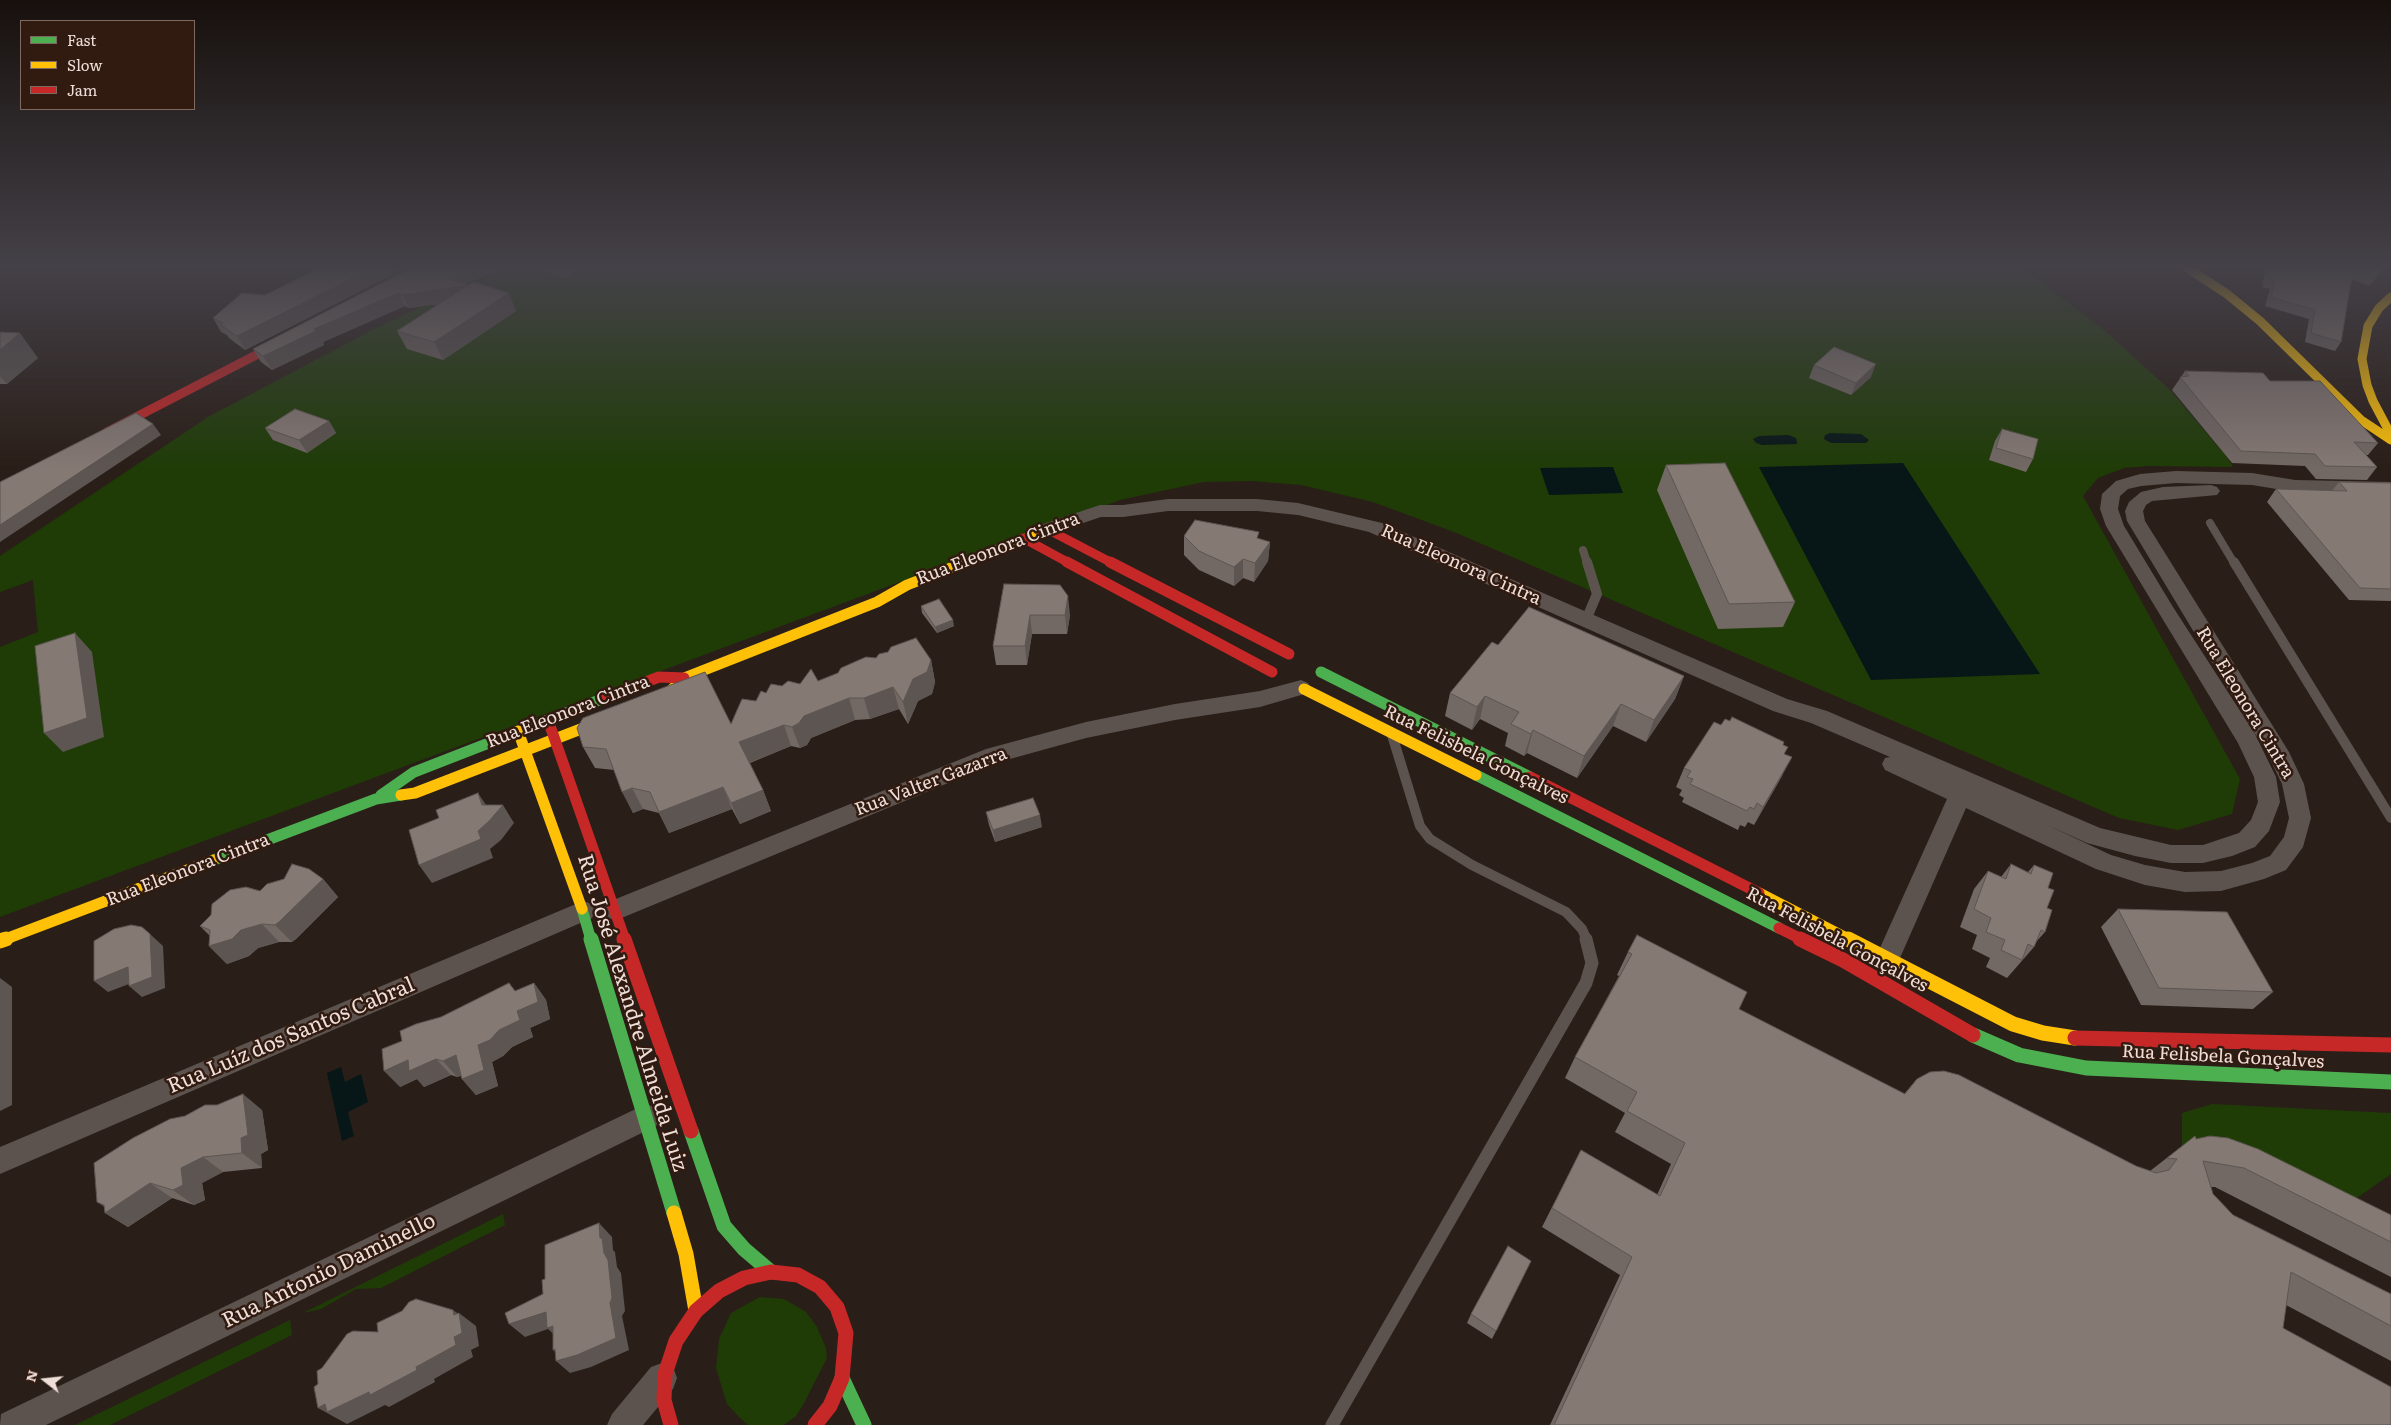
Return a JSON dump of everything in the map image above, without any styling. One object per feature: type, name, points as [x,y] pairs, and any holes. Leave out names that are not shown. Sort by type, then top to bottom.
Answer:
[{"type":"street","points":[[97,436],[294,336]]},
{"type":"street","points":[[2275,336],[2361,420],[2391,440]]},
{"type":"street","points":[[2366,336],[2362,359],[2367,385],[2373,401],[2391,435]]},
{"type":"street","name":"Rua Eleonora Cintra","points":[[1780,706],[1819,717],[2095,836],[2171,854],[2203,854],[2232,848],[2247,840],[2261,825],[2269,802],[2265,777],[2247,740],[2166,612],[2115,526],[2109,509],[2111,494],[2122,485],[2140,480],[2176,477],[2252,479],[2295,486]]},
{"type":"street","name":"Rua Eleonora Cintra","points":[[638,707],[664,697],[684,678],[877,602],[907,585],[1024,538],[1108,521],[1123,512],[1168,505],[1257,505],[1298,509],[1333,516],[1383,530],[1780,706],[1812,726],[2104,862],[2145,875],[2185,882],[2221,881],[2256,872],[2278,863],[2295,840],[2300,818],[2293,784],[2278,752],[2143,534],[2136,521],[2134,512],[2138,502],[2147,496],[2163,492],[2259,490],[2295,486],[2391,488]]},
{"type":"street","points":[[1055,532],[1289,654],[1304,655]]},
{"type":"street","name":"Rua Eleonora Cintra","points":[[877,602],[915,594],[1037,546],[1055,532]]},
{"type":"street","points":[[1024,538],[1273,674]]},
{"type":"street","points":[[1260,699],[1273,674],[1274,664],[1280,658],[1289,654]]},
{"type":"street","name":"Rua Felisbela Gonçalves","points":[[1273,674],[1278,682],[1290,688],[1302,688],[1313,685],[1319,679],[1318,666],[2013,1024],[2043,1033],[2077,1038],[2391,1045]]},
{"type":"street","name":"Rua Eleonora Cintra","points":[[376,800],[414,772],[659,677],[684,678]]},
{"type":"street","name":"Rua Felisbela Gonçalves","points":[[1302,688],[1843,960],[1982,1040],[2019,1055],[2086,1068],[2391,1082]]},
{"type":"street","name":"Rua Valter Gazarra","points":[[615,910],[994,755],[1086,730],[1175,712],[1260,699],[1302,688]]},
{"type":"street","name":"Rua Eleonora Cintra","points":[[0,941],[376,800],[415,793],[621,714]]},
{"type":"street","name":"Rua José Alexandre Almeida Luiz","points":[[548,720],[724,1226],[744,1249],[771,1272]]},
{"type":"street","name":"Rua José Alexandre Almeida Luiz","points":[[518,731],[527,750],[583,911],[686,1254],[696,1311]]},
{"type":"street","points":[[1887,959],[1960,796]]},
{"type":"street","name":"Rua Luíz dos Santos Cabral","points":[[0,1161],[583,911]]},
{"type":"street","name":"Rua Antonio Daminello","points":[[12,1425],[646,1117]]},
{"type":"street","points":[[671,1425],[664,1400],[665,1374],[676,1340],[696,1311],[719,1291],[744,1278],[771,1272],[798,1275],[820,1287],[837,1307],[846,1333],[845,1363],[842,1378],[830,1406],[815,1425]]},
{"type":"street","points":[[622,1425],[665,1374]]},
{"type":"street","points":[[842,1378],[864,1425]]},
{"type":"lane","points":[[2210,523],[2391,818]]},
{"type":"lane","points":[[1583,550],[1597,594],[1586,620]]},
{"type":"lane","points":[[1332,1425],[1586,983],[1592,963],[1589,944],[1582,929],[1566,912],[1472,865],[1430,838],[1420,826],[1392,733]]},
{"type":"green space","points":[[362,336],[2110,336],[2170,390],[2226,456],[2233,467],[2149,466],[2124,468],[2098,478],[2083,496],[2240,779],[2232,814],[2178,830],[2119,818],[1454,532],[1373,502],[1301,485],[1252,481],[1204,482],[1120,500],[0,917],[0,647],[38,632],[33,580],[0,592],[0,556],[208,417]]},
{"type":"green space","points":[[2212,1104],[2391,1113],[2391,1174],[2348,1204],[2212,1153],[2182,1145],[2182,1113]]},
{"type":"green space","points":[[503,1214],[505,1225],[381,1288],[356,1289],[321,1309],[303,1313]]},
{"type":"green space","points":[[760,1297],[784,1299],[806,1312],[817,1327],[826,1348],[827,1358],[803,1405],[796,1416],[784,1425],[748,1425],[727,1404],[716,1368],[719,1339],[731,1313]]},
{"type":"green space","points":[[290,1320],[292,1335],[110,1425],[75,1425]]},
{"type":"shaded area","points":[[1830,433],[1861,434],[1869,440],[1866,443],[1831,443],[1824,439],[1825,435]]},
{"type":"shaded area","points":[[1788,435],[1796,438],[1797,444],[1762,445],[1756,443],[1753,439],[1759,436]]},
{"type":"shaded area","points":[[1903,463],[2040,674],[1871,680],[1759,467]]},
{"type":"shaded area","points":[[1613,467],[1623,493],[1549,495],[1540,468]]},
{"type":"shaded area","points":[[341,1067],[345,1082],[361,1074],[368,1102],[348,1112],[354,1136],[342,1141],[327,1073]]},
{"type":"building","points":[[0,336],[17,336],[0,350]]},
{"type":"building","points":[[279,336],[306,336],[263,356],[253,349]]},
{"type":"building","points":[[412,336],[444,336],[434,342]]},
{"type":"building","points":[[2319,336],[2342,336],[2341,342]]},
{"type":"building","points":[[1834,347],[1876,364],[1856,383],[1814,365]]},
{"type":"building","points":[[2185,371],[2263,373],[2270,381],[2320,381],[2378,443],[2354,442],[2377,467],[2325,466],[2315,454],[2241,451],[2180,377],[2189,376]]},
{"type":"building","points":[[295,409],[329,421],[299,440],[265,428]]},
{"type":"building","points":[[136,413],[153,424],[0,525],[0,482]]},
{"type":"building","points":[[2002,429],[2038,439],[2033,459],[1996,448]]},
{"type":"building","points":[[1725,463],[1795,602],[1729,604],[1666,465]]},
{"type":"building","points":[[2339,482],[2391,483],[2391,589],[2360,588],[2276,489],[2347,491]]},
{"type":"building","points":[[1195,520],[1259,532],[1257,538],[1270,542],[1255,563],[1243,559],[1234,567],[1199,551],[1184,536]]},
{"type":"building","points":[[1004,584],[1060,585],[1068,596],[1065,615],[1030,615],[1025,646],[993,646]]},
{"type":"building","points":[[939,599],[953,620],[935,627],[921,606]]},
{"type":"building","points":[[1529,607],[1684,676],[1654,720],[1621,704],[1584,756],[1533,730],[1531,734],[1511,724],[1519,712],[1485,696],[1477,707],[1450,693],[1492,642],[1498,645]]},
{"type":"building","points":[[75,633],[87,718],[44,733],[35,646]]},
{"type":"building","points":[[916,638],[931,660],[927,672],[913,679],[903,702],[893,687],[864,698],[849,698],[804,716],[799,723],[792,727],[784,725],[739,742],[763,790],[731,803],[723,787],[659,812],[650,792],[632,788],[622,792],[606,749],[583,747],[577,728],[583,718],[705,672],[731,724],[742,699],[756,701],[761,691],[766,693],[771,684],[782,686],[788,681],[800,684],[811,669],[818,681],[838,673],[841,668],[859,660],[866,657],[876,658],[879,654],[888,652],[891,647]]},
{"type":"building","points":[[1732,717],[1784,742],[1783,745],[1788,747],[1784,754],[1792,757],[1763,807],[1757,803],[1754,809],[1750,807],[1747,811],[1690,784],[1693,779],[1687,777],[1691,771],[1684,768],[1714,722],[1721,725],[1725,719],[1730,721]]},
{"type":"building","points":[[478,793],[482,805],[503,805],[478,831],[481,839],[419,865],[409,830],[439,818],[436,810]]},
{"type":"building","points":[[1033,798],[1040,815],[993,830],[986,812]]},
{"type":"building","points":[[292,864],[309,869],[323,879],[275,925],[262,924],[241,930],[232,939],[209,946],[210,930],[200,926],[211,915],[212,904],[230,890],[246,887],[260,891],[267,884],[284,879]]},
{"type":"building","points":[[2011,864],[2031,874],[2034,865],[2053,873],[2048,888],[2054,890],[2047,908],[2052,910],[2045,932],[2041,930],[2034,947],[2028,944],[2022,960],[2001,950],[2005,940],[1986,932],[1991,918],[1974,909],[1988,871],[2006,879]]},
{"type":"building","points":[[2118,909],[2227,912],[2273,992],[2159,988]]},
{"type":"building","points":[[131,925],[142,927],[150,934],[152,977],[129,986],[128,967],[94,981],[94,941],[114,929]]},
{"type":"building","points":[[1637,935],[1747,992],[1739,1009],[1905,1094],[1917,1079],[1930,1072],[1944,1071],[1959,1075],[2136,1166],[2156,1173],[2169,1170],[2177,1159],[2167,1158],[2195,1136],[2196,1139],[2210,1136],[2228,1138],[2258,1149],[2391,1215],[2391,1242],[2244,1168],[2203,1161],[2213,1194],[2233,1215],[2391,1294],[2391,1326],[2291,1272],[2283,1328],[2391,1387],[2391,1425],[1554,1425],[1632,1257],[1552,1208],[1581,1150],[1660,1196],[1685,1143],[1627,1111],[1637,1092],[1575,1057],[1632,954],[1628,952]]},
{"type":"building","points":[[509,983],[515,991],[534,983],[538,1002],[517,1011],[520,1020],[499,1030],[490,1040],[478,1045],[484,1070],[462,1079],[456,1055],[443,1061],[436,1059],[409,1071],[408,1060],[384,1071],[382,1049],[402,1041],[400,1031],[441,1017]]},
{"type":"building","points":[[243,1094],[248,1135],[241,1138],[242,1153],[203,1157],[181,1168],[183,1185],[173,1190],[150,1183],[105,1213],[104,1205],[97,1202],[94,1163],[133,1138],[170,1119],[185,1116],[205,1105],[217,1105]]},
{"type":"building","points":[[599,1223],[600,1238],[602,1238],[604,1253],[608,1260],[612,1298],[610,1303],[616,1338],[577,1355],[556,1361],[555,1349],[553,1350],[553,1326],[547,1328],[546,1312],[509,1324],[505,1313],[543,1294],[542,1280],[545,1279],[545,1245]]},
{"type":"building","points":[[1508,1246],[1531,1261],[1496,1331],[1471,1314]]},
{"type":"building","points":[[416,1299],[453,1310],[454,1315],[459,1313],[462,1333],[454,1337],[456,1345],[416,1367],[417,1370],[370,1395],[369,1392],[327,1412],[325,1404],[318,1408],[314,1387],[318,1384],[317,1371],[322,1368],[347,1334],[353,1331],[378,1332],[377,1323],[402,1311],[409,1302]]},
{"type":"traffic: fast","points":[[1321,672],[1530,777]]},
{"type":"traffic: fast","points":[[381,795],[414,772],[604,698]]},
{"type":"traffic: fast","points":[[1476,775],[1779,928]]},
{"type":"traffic: fast","points":[[214,860],[376,799],[401,795]]},
{"type":"traffic: fast","points":[[582,909],[674,1213]]},
{"type":"traffic: fast","points":[[1973,1035],[2019,1055],[2086,1068],[2391,1082]]},
{"type":"traffic: fast","points":[[691,1131],[724,1226],[744,1249],[771,1272]]},
{"type":"traffic: fast","points":[[842,1378],[864,1425]]},
{"type":"traffic: slow","points":[[2275,336],[2361,420],[2391,440]]},
{"type":"traffic: slow","points":[[2366,336],[2362,359],[2367,385],[2373,401],[2391,435]]},
{"type":"traffic: slow","points":[[652,702],[664,697],[684,678],[877,602],[907,585],[1041,532]]},
{"type":"traffic: slow","points":[[1304,689],[1476,775]]},
{"type":"traffic: slow","points":[[401,795],[415,793],[612,717]]},
{"type":"traffic: slow","points":[[518,731],[582,909]]},
{"type":"traffic: slow","points":[[0,941],[214,860]]},
{"type":"traffic: slow","points":[[1759,893],[2013,1024],[2043,1033],[2075,1038]]},
{"type":"traffic: slow","points":[[674,1213],[686,1254],[696,1311]]},
{"type":"traffic: jam","points":[[107,432],[289,338]]},
{"type":"traffic: jam","points":[[1041,532],[1047,529],[1289,654]]},
{"type":"traffic: jam","points":[[1023,538],[1272,672]]},
{"type":"traffic: jam","points":[[604,698],[659,677],[684,678]]},
{"type":"traffic: jam","points":[[548,720],[691,1131]]},
{"type":"traffic: jam","points":[[1530,777],[1759,893]]},
{"type":"traffic: jam","points":[[1779,928],[1843,960],[1973,1035]]},
{"type":"traffic: jam","points":[[2075,1038],[2391,1045]]},
{"type":"traffic: jam","points":[[671,1425],[664,1400],[665,1374],[676,1341],[696,1311],[719,1291],[744,1278],[771,1272],[798,1275],[820,1287],[837,1307],[846,1333],[842,1378],[830,1406],[815,1425]]}]
